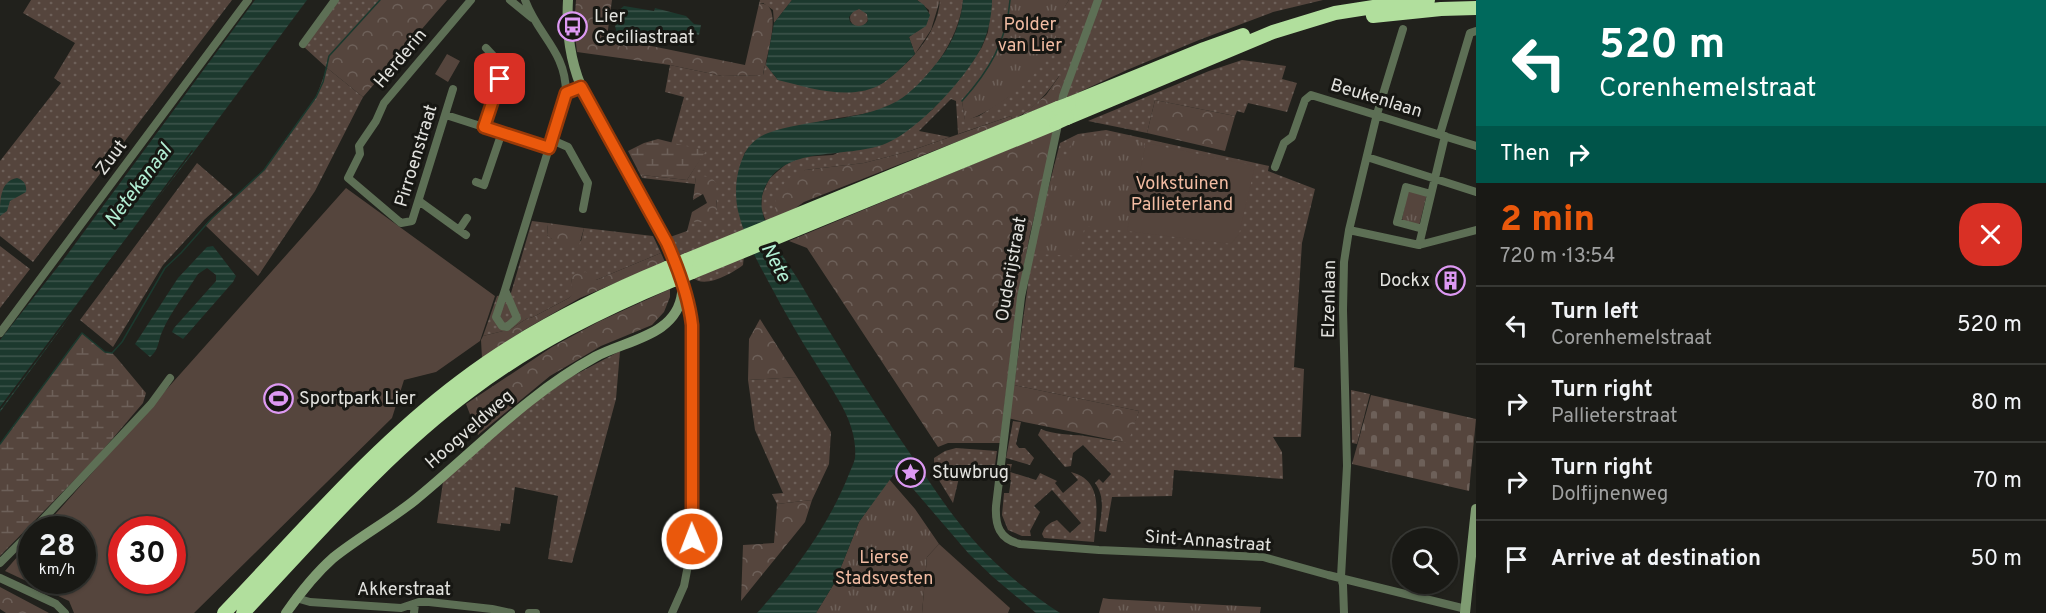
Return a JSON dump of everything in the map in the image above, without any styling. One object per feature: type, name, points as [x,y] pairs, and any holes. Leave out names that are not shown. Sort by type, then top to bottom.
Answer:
[{"type":"highway","points":[[1315,16],[1350,0]]},
{"type":"highway","points":[[243,613],[386,463],[418,433],[469,391],[510,362],[563,330],[674,279],[690,266],[1062,113],[1204,49],[1315,16],[1386,0]]},
{"type":"highway","points":[[1315,16],[1428,0]]},
{"type":"highway","points":[[1315,16],[1476,8]]},
{"type":"highway","points":[[224,613],[377,454],[447,392],[484,364],[558,318],[608,293],[674,279]]},
{"type":"main road","points":[[568,0],[570,55],[581,87],[667,243],[678,271],[674,279]]},
{"type":"main road","name":"Hoogveldweg","points":[[286,613],[296,598],[333,558],[413,501],[549,384],[599,355],[657,331],[665,325],[675,312],[674,279]]},
{"type":"main road","points":[[1466,611],[1476,509]]},
{"type":"street","name":"Zuut","points":[[0,333],[248,0]]},
{"type":"street","points":[[303,44],[335,0]]},
{"type":"street","name":"Herderin","points":[[401,223],[348,178],[360,154],[359,146],[376,121],[384,103],[471,0]]},
{"type":"street","points":[[510,0],[536,21]]},
{"type":"street","points":[[505,290],[566,93],[566,78],[562,64],[525,0]]},
{"type":"street","name":"Ouderijstraat","points":[[1015,543],[1000,533],[996,519],[1021,297],[1040,202],[1056,142],[1063,96],[1098,0]]},
{"type":"street","name":"Elzenlaan","points":[[1344,613],[1341,577],[1347,466],[1343,284],[1349,230],[1377,114],[1403,29]]},
{"type":"street","points":[[1419,244],[1435,178],[1442,135],[1470,33],[1476,31]]},
{"type":"street","points":[[484,127],[501,72],[499,62],[486,48]]},
{"type":"street","points":[[566,93],[581,87]]},
{"type":"street","name":"Pirroenstraat","points":[[401,223],[412,221],[453,89]]},
{"type":"street","name":"Beukenlaan","points":[[1275,167],[1284,143],[1292,137],[1308,96],[1318,96],[1476,146]]},
{"type":"street","points":[[446,115],[502,132],[568,147],[588,183],[583,209]]},
{"type":"street","points":[[476,182],[484,185],[502,132]]},
{"type":"street","points":[[1367,157],[1476,192]]},
{"type":"street","points":[[1423,229],[1397,222],[1406,187],[1431,194]]},
{"type":"street","points":[[418,201],[466,235]]},
{"type":"street","points":[[459,230],[467,218]]},
{"type":"street","points":[[1349,230],[1419,244],[1476,230]]},
{"type":"street","points":[[672,613],[684,586],[691,550],[691,322],[689,306],[674,279]]},
{"type":"street","points":[[675,312],[691,322]]},
{"type":"street","points":[[45,516],[152,404],[170,378]]},
{"type":"street","name":"Sint-Annastraat","points":[[1015,543],[1099,550],[1260,556],[1466,611]]},
{"type":"street","points":[[0,563],[18,544]]},
{"type":"street","points":[[0,578],[56,604],[65,613]]},
{"type":"street","name":"Akkerstraat","points":[[296,598],[310,602],[401,608],[415,604],[440,603],[511,613]]},
{"type":"street","points":[[414,613],[415,604]]},
{"type":"street","points":[[529,613],[536,613]]},
{"type":"green space","points":[[31,0],[232,0],[33,262],[0,236],[0,161],[61,83],[54,78],[75,43],[23,13]]},
{"type":"green space","points":[[337,0],[380,0],[329,56],[327,68],[304,47]]},
{"type":"green space","points":[[380,0],[447,0],[363,97],[327,68],[329,56]]},
{"type":"green space","points":[[576,0],[612,0],[607,37],[745,65],[759,4],[767,5],[773,21],[763,75],[722,76],[670,65],[577,52],[574,27]]},
{"type":"green space","points":[[760,0],[792,0],[774,23],[773,10],[763,3],[759,4]]},
{"type":"green space","points":[[917,0],[940,0],[931,30],[915,54],[909,37],[925,24],[929,10]]},
{"type":"green space","points":[[940,0],[963,0],[960,15],[948,46],[916,88],[890,106],[809,125],[745,152],[739,172],[737,191],[744,230],[680,257],[670,237],[687,231],[692,212],[692,220],[717,210],[717,201],[696,177],[695,184],[642,178],[642,175],[687,180],[705,151],[671,144],[684,97],[665,92],[670,65],[722,76],[763,75],[766,61],[778,80],[881,84],[902,68],[920,48],[933,26]]},
{"type":"green space","points":[[992,0],[1010,0],[1005,29],[995,55],[962,101],[965,120],[979,116],[1008,97],[1052,47],[1061,12],[1069,0],[1323,0],[1273,12],[1199,40],[1060,101],[1059,76],[1039,101],[1012,120],[1011,116],[958,134],[956,101],[951,99],[919,131],[950,137],[910,151],[864,163],[805,170],[775,218],[766,221],[761,209],[762,195],[769,179],[786,164],[802,157],[833,155],[932,110],[965,72],[982,47],[988,32]]},
{"type":"green space","name":"Polder van Lier","points":[[1010,0],[1069,0],[1062,13],[1052,48],[1037,71],[1003,101],[965,121],[962,101],[995,55],[1005,29]]},
{"type":"green space","points":[[859,9],[865,12],[868,18],[865,24],[859,27],[853,24],[850,18],[853,12]]},
{"type":"green space","points":[[447,54],[460,61],[448,82],[435,74]]},
{"type":"green space","points":[[1242,60],[1286,66],[1282,79],[1297,83],[1287,112],[1248,103],[1244,113],[1237,111],[1235,116],[1155,100],[1147,133],[1088,121],[1209,71]]},
{"type":"green space","points":[[327,68],[363,97],[315,191],[258,276],[205,225],[264,170],[316,97]]},
{"type":"green space","points":[[1060,75],[1060,101],[1022,115],[1046,95]]},
{"type":"green space","points":[[1155,100],[1235,116],[1225,151],[1147,133]]},
{"type":"green space","points":[[1011,116],[1012,120],[804,202],[790,212],[775,218],[774,216],[776,198],[785,182],[793,175],[805,170],[864,163],[910,151]]},
{"type":"green space","points":[[1055,130],[1030,234],[1016,309],[1000,443],[948,443],[938,447],[807,248],[789,241]]},
{"type":"green space","points":[[1106,130],[1269,166],[1268,171],[1315,189],[1302,243],[1294,367],[1304,369],[1301,437],[1273,437],[1282,452],[1283,479],[1174,470],[1172,496],[1112,497],[1106,532],[1099,531],[1102,500],[1095,483],[1099,479],[1103,483],[1111,474],[1083,445],[1073,453],[1071,466],[1065,467],[1038,435],[1041,429],[1127,442],[1139,411],[1014,385],[1033,248],[1060,143],[1078,134]]},
{"type":"green space","points":[[1101,135],[1145,143],[1127,231],[1085,226],[1077,256],[1034,254],[1059,156],[1068,157],[1072,140]]},
{"type":"green space","points":[[658,139],[706,151],[687,180],[642,175],[642,178],[628,151]]},
{"type":"green space","name":"Volkstuinen Pallieterland","points":[[1146,143],[1255,166],[1239,234],[1231,244],[1127,231]]},
{"type":"green space","points":[[197,163],[233,194],[205,219],[163,265],[113,347],[80,320]]},
{"type":"green space","points":[[696,176],[710,178],[716,183],[717,210],[702,222],[696,223],[692,220],[692,212],[707,203],[703,194],[693,200]]},
{"type":"green space","name":"Sportpark Lier","points":[[346,188],[495,296],[480,341],[436,372],[404,380],[392,418],[194,613],[74,613],[69,601],[54,594],[96,594],[96,516],[54,516]]},
{"type":"green space","points":[[1406,188],[1427,194],[1419,226],[1405,223],[1402,219],[1405,205],[1402,203]]},
{"type":"green space","points":[[532,221],[548,223],[547,235],[552,239],[581,241],[584,228],[653,236],[661,253],[596,280],[571,278],[574,294],[569,298],[511,329],[483,336],[497,296],[511,293]]},
{"type":"green space","points":[[548,223],[584,228],[579,246],[566,246],[550,238],[547,235]]},
{"type":"green space","points":[[0,246],[30,269],[0,308]]},
{"type":"green space","points":[[661,253],[665,262],[580,298],[524,330],[482,358],[481,340],[483,336],[511,329],[569,298],[573,294],[571,278],[576,273],[586,272],[596,280]]},
{"type":"green space","points":[[744,256],[743,265],[718,279],[704,282],[693,277]]},
{"type":"green space","points":[[670,289],[670,297],[664,312],[652,325],[601,346],[550,376],[478,435],[466,404],[552,347],[598,322]]},
{"type":"green space","points":[[760,319],[797,377],[748,380],[749,339]]},
{"type":"green space","points":[[82,333],[105,352],[112,353],[146,393],[143,403],[96,458],[39,516],[18,516],[18,538],[0,556],[0,444]]},
{"type":"green space","points":[[620,351],[616,399],[572,563],[548,559],[558,496],[515,487],[510,524],[501,523],[500,531],[437,523],[443,482],[522,411],[571,377]]},
{"type":"green space","points":[[797,377],[831,432],[829,464],[812,500],[777,504],[772,494],[783,493],[755,430],[748,380]]},
{"type":"green space","points":[[1014,385],[1139,411],[1128,443],[1008,418]]},
{"type":"green space","points":[[1351,390],[1370,394],[1357,444],[1352,443]]},
{"type":"green space","points":[[1371,395],[1476,419],[1469,491],[1352,464]]},
{"type":"green space","points":[[1013,421],[1021,422],[1016,444],[1019,448],[1025,448],[1034,458],[1030,465],[1006,458]]},
{"type":"green space","points":[[956,448],[997,451],[995,465],[962,465],[953,503],[934,472],[934,458],[945,451]]},
{"type":"green space","points":[[1007,464],[1012,464],[1010,472],[1036,480],[1040,473],[1057,481],[1055,483],[1063,493],[1078,480],[1071,472],[1082,476],[1094,491],[1096,500],[1094,542],[1044,538],[1042,534],[1044,529],[1054,521],[1057,520],[1070,533],[1081,523],[1052,490],[1034,506],[1040,512],[1030,531],[1031,536],[1022,536],[1008,530],[1002,515],[1004,493],[1009,493],[1011,480],[1006,479]]},
{"type":"green space","name":"Lierse Stadsvesten","points":[[889,479],[915,509],[939,544],[927,557],[922,613],[816,613],[835,582],[859,522]]},
{"type":"green space","points":[[812,500],[805,522],[741,601],[743,545],[774,543],[777,504]]},
{"type":"green space","points":[[939,544],[1010,608],[1008,613],[922,613],[927,557]]},
{"type":"green space","name":"Sportpark Lier","points":[[18,556],[18,577],[5,571]]},
{"type":"green space","points":[[0,587],[49,613],[6,613],[0,609]]},
{"type":"green space","points":[[1103,598],[1261,607],[1260,613],[1099,613]]},
{"type":"water","name":"Netekanaal","points":[[255,0],[307,0],[96,278],[0,412],[0,340],[64,259]]},
{"type":"water","points":[[792,0],[917,0],[924,5],[930,15],[926,26],[909,37],[915,54],[896,73],[871,89],[845,93],[778,80],[766,65],[774,23]],"holes":[[[859,9],[867,14],[868,21],[864,25],[857,26],[850,22],[849,17]]]},
{"type":"water","name":"Nete","points":[[963,0],[992,0],[989,24],[981,48],[974,60],[940,102],[913,127],[887,143],[856,151],[807,157],[779,169],[765,187],[762,210],[773,240],[827,328],[949,510],[986,554],[1027,590],[1060,613],[1036,613],[993,577],[969,554],[902,476],[894,474],[859,522],[835,582],[816,613],[757,613],[797,565],[831,512],[841,494],[855,458],[855,445],[844,410],[786,314],[747,238],[737,204],[736,189],[740,167],[749,146],[765,134],[783,128],[873,111],[894,103],[907,94],[925,77],[946,51],[957,26]]},
{"type":"water","points":[[624,6],[654,11],[655,8],[686,16],[694,24],[701,25],[699,35],[695,34],[689,43],[679,46],[621,35],[617,33],[615,26],[621,20],[618,16],[619,10]]},
{"type":"water","points":[[17,178],[25,183],[26,192],[10,201],[7,211],[0,216],[4,187]]},
{"type":"water","points":[[213,246],[236,276],[233,282],[183,339],[172,332],[174,328],[216,281],[216,275],[207,268],[198,274],[170,317],[157,348],[150,357],[135,344],[178,278],[207,247]]},
{"type":"pier","points":[[193,151],[0,410],[0,407]]},
{"type":"waterway","points":[[0,444],[82,333],[105,352],[112,353],[122,342],[165,268],[212,218],[264,170],[316,97],[323,82],[329,56],[380,0]]},
{"type":"waterway","points":[[962,101],[995,55],[1005,29],[1010,0]]},
{"type":"place","name":"Lier Ceciliastraat","points":[[573,27]]},
{"type":"place","name":"Dockx","points":[[1451,281]]},
{"type":"place","name":"Sportpark Lier","points":[[278,399]]},
{"type":"place","name":"Stuwbrug","points":[[911,473]]},
{"type":"route","points":[[500,79],[484,127],[549,148],[566,93],[581,87],[667,243],[689,306],[692,325],[690,381],[692,539]]}]
